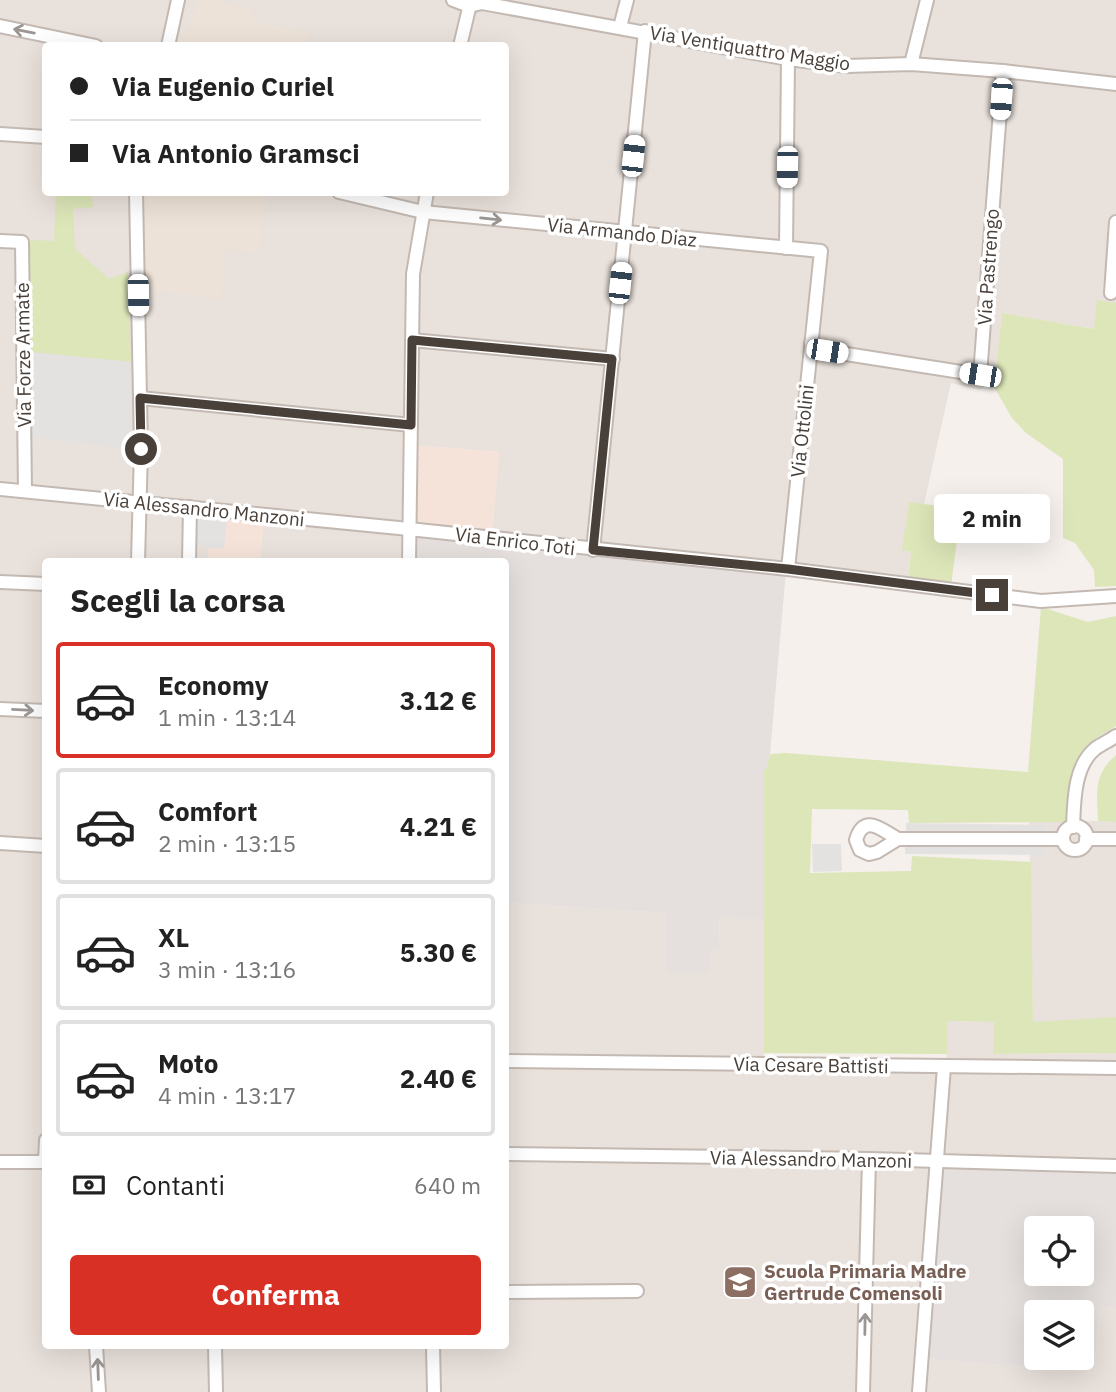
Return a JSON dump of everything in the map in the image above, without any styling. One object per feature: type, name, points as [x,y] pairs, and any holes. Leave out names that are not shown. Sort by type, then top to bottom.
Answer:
[{"type":"street","points":[[169,42],[178,0]]},
{"type":"street","name":"Via Ventiquattro Maggio","points":[[453,0],[645,31],[788,59],[847,66],[911,64],[1003,71],[1116,84]]},
{"type":"street","points":[[621,27],[627,0]]},
{"type":"street","points":[[911,64],[927,0]]},
{"type":"street","points":[[461,42],[470,3]]},
{"type":"street","points":[[0,26],[77,42]]},
{"type":"street","points":[[593,550],[645,31]]},
{"type":"street","points":[[786,248],[788,59]]},
{"type":"street","name":"Via Pastrengo","points":[[811,343],[827,351],[980,375],[1003,71]]},
{"type":"street","points":[[0,134],[42,137]]},
{"type":"street","points":[[136,196],[140,398],[138,558]]},
{"type":"street","name":"Via Armando Diaz","points":[[356,196],[423,212],[821,251]]},
{"type":"street","points":[[409,558],[414,274],[427,196]]},
{"type":"street","points":[[1111,293],[1116,222]]},
{"type":"street","name":"Via Forze Armate","points":[[0,241],[22,242],[25,491]]},
{"type":"street","name":"Via Ottolini","points":[[788,569],[821,251]]},
{"type":"street","points":[[412,340],[612,359]]},
{"type":"street","points":[[140,398],[411,425]]},
{"type":"street","name":"Via Alessandro Manzoni","points":[[0,489],[409,528]]},
{"type":"street","points":[[189,558],[190,507]]},
{"type":"street","name":"Via Enrico Toti","points":[[409,528],[788,569],[1041,601],[1116,596]]},
{"type":"street","points":[[0,582],[42,584]]},
{"type":"street","points":[[0,709],[42,711]]},
{"type":"street","points":[[1073,827],[1075,789],[1086,760],[1095,749],[1116,736]]},
{"type":"street","points":[[1073,827],[1084,832],[1086,839],[1081,849],[1067,847],[1063,839],[1066,830],[1073,827]]},
{"type":"street","points":[[898,839],[1063,839]]},
{"type":"street","points":[[1086,839],[1116,839]]},
{"type":"street","points":[[0,844],[42,846]]},
{"type":"street","name":"Via Cesare Battisti","points":[[509,1060],[1116,1068]]},
{"type":"street","points":[[919,1392],[944,1067]]},
{"type":"street","name":"Via Alessandro Manzoni","points":[[509,1154],[869,1159],[1116,1167]]},
{"type":"street","points":[[863,1392],[869,1159]]},
{"type":"street","points":[[0,1161],[42,1162]]},
{"type":"street","points":[[509,1292],[637,1291]]},
{"type":"street","points":[[96,1349],[99,1392]]},
{"type":"street","points":[[215,1349],[216,1392]]},
{"type":"street","points":[[433,1349],[434,1392]]},
{"type":"shaded area","points":[[0,0],[469,0],[458,42],[42,42],[42,196],[423,196],[406,526],[0,486]]},
{"type":"shaded area","points":[[198,0],[213,0],[252,10],[255,21],[309,34],[308,42],[179,42],[181,33],[190,32]]},
{"type":"shaded area","points":[[473,0],[925,0],[909,62],[848,64]]},
{"type":"shaded area","points":[[929,0],[1116,0],[1116,81],[913,62]]},
{"type":"shaded area","points":[[470,7],[784,60],[1116,87],[1116,303],[1098,301],[1094,329],[1002,313],[995,379],[980,390],[951,383],[924,504],[909,503],[903,550],[911,552],[908,581],[492,536],[499,452],[412,445],[416,274],[429,196],[509,196],[509,42],[463,42]]},
{"type":"shaded area","points":[[144,196],[267,196],[258,253],[226,249],[221,300],[146,288]]},
{"type":"shaded area","points":[[30,352],[131,362],[132,449],[32,437]]},
{"type":"shaded area","points":[[412,445],[499,452],[492,536],[411,527]]},
{"type":"shaded area","points":[[0,492],[192,509],[208,547],[208,558],[42,558],[42,1161],[0,1160]]},
{"type":"shaded area","points":[[192,509],[264,516],[260,558],[208,558],[208,547],[192,546]]},
{"type":"shaded area","points":[[195,514],[227,518],[224,549],[195,546]]},
{"type":"shaded area","points":[[264,516],[406,532],[405,558],[260,558]]},
{"type":"shaded area","points":[[411,532],[786,571],[770,754],[766,770],[764,920],[719,917],[720,948],[710,949],[710,973],[667,973],[666,913],[509,903],[509,558],[411,558]]},
{"type":"shaded area","points":[[1029,822],[1116,822],[1116,1017],[1033,1023]]},
{"type":"shaded area","points":[[906,823],[1045,825],[1045,834],[906,833]]},
{"type":"shaded area","points":[[812,844],[841,844],[842,871],[813,872]]},
{"type":"shaded area","points":[[905,844],[1044,846],[1044,855],[905,854]]},
{"type":"shaded area","points":[[509,903],[666,913],[668,973],[682,973],[709,948],[720,948],[719,916],[764,920],[764,1063],[509,1059]]},
{"type":"shaded area","points":[[947,1021],[994,1022],[993,1054],[1116,1053],[1116,1169],[938,1164]]},
{"type":"shaded area","points":[[509,1062],[941,1069],[917,1392],[0,1392],[0,1163],[42,1164],[42,1349],[509,1349]]},
{"type":"shaded area","points":[[938,1164],[1116,1169],[1116,1307],[1100,1306],[1094,1372],[1068,1370],[1094,1370],[1094,1300],[1024,1300],[1024,1367],[924,1359]]},
{"type":"shaded area","points":[[1100,1305],[1116,1307],[1116,1392],[921,1392],[924,1359],[1024,1367],[1024,1370],[1094,1372]]},
{"type":"green space","points":[[56,196],[92,196],[93,207],[73,209],[75,249],[109,279],[128,272],[131,362],[30,352],[30,240],[54,241]]},
{"type":"green space","points":[[1097,300],[1116,303],[1116,586],[1095,587],[1094,570],[1075,543],[1063,538],[1063,459],[1026,433],[1012,418],[991,382],[995,379],[1002,313],[1094,329]]},
{"type":"green space","points":[[909,502],[961,509],[951,586],[908,581],[911,552],[902,550]]},
{"type":"green space","points":[[1041,607],[1088,622],[1116,616],[1116,726],[1085,749],[1074,768],[1069,822],[909,823],[908,810],[812,809],[810,873],[911,871],[912,856],[1031,862],[1033,1022],[1116,1017],[1116,1053],[993,1054],[994,1022],[947,1021],[947,1054],[764,1053],[764,770],[770,754],[786,753],[1028,772]]},
{"type":"green space","points":[[1116,755],[1116,822],[1098,821],[1097,793],[1100,777]]},
{"type":"place","name":"Scuola Primaria Madre Gertrude Comensoli","points":[[740,1282]]},
{"type":"route","points":[[141,449],[140,398],[411,425],[412,340],[612,359],[593,550],[788,569],[992,595]]}]
